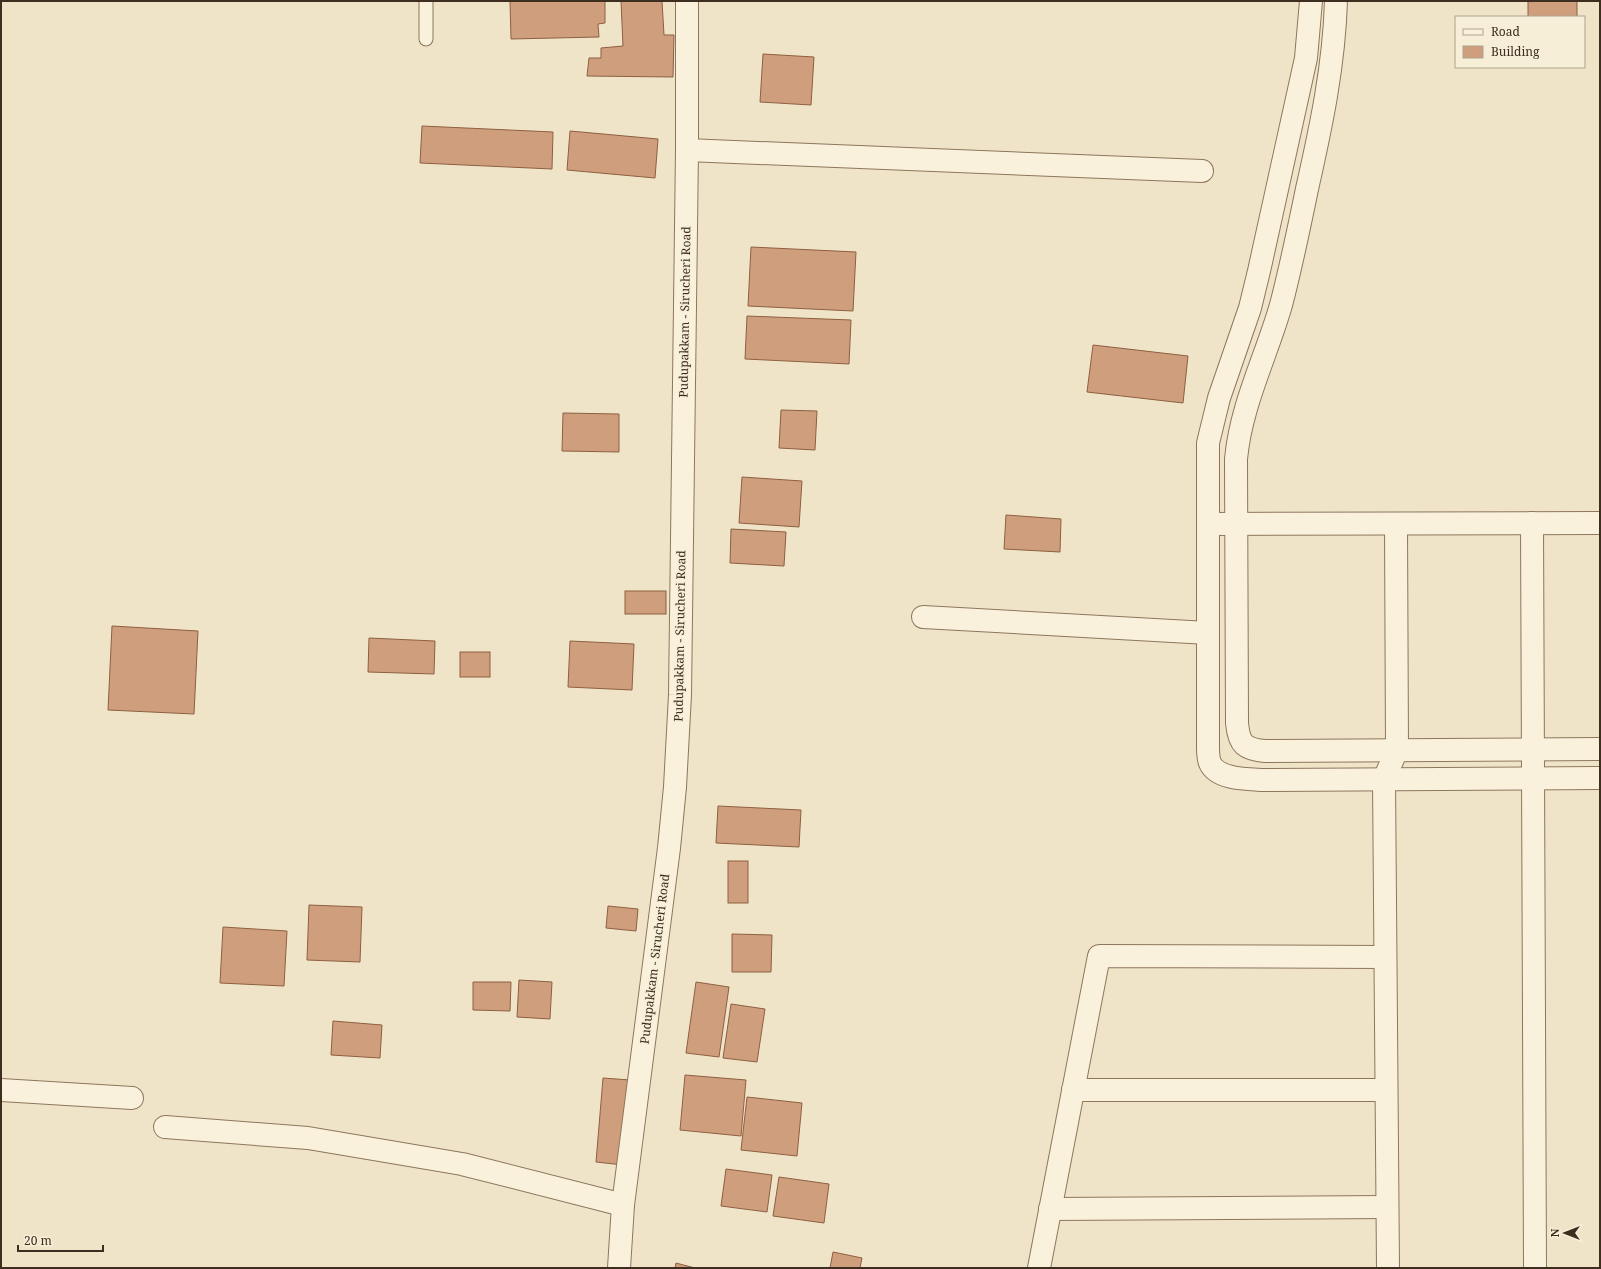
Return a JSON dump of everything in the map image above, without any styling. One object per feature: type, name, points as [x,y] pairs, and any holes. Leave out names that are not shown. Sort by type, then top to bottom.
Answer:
[{"type":"street","name":"Pudupakkam - Sirucheri Road","points":[[619,1268],[623,1205],[669,848],[675,787],[680,688],[687,150],[687,1]]},
{"type":"street","points":[[1311,1],[1310,30],[1306,58],[1259,271],[1250,308],[1219,398],[1212,424],[1207,460],[1208,747],[1211,764],[1222,774],[1246,779],[1600,778]]},
{"type":"street","points":[[1336,1],[1334,45],[1328,91],[1291,263],[1280,305],[1242,417],[1238,436],[1236,459],[1237,723],[1239,737],[1244,746],[1250,749],[1265,751],[1600,749]]},
{"type":"street","points":[[687,150],[1202,171]]},
{"type":"street","points":[[1532,523],[1535,1268]]},
{"type":"street","points":[[1208,524],[1600,523]]},
{"type":"street","points":[[1388,1268],[1384,779],[1397,750],[1396,524]]},
{"type":"street","points":[[923,617],[1208,633]]},
{"type":"street","points":[[1039,1268],[1099,956],[1385,957]]},
{"type":"street","points":[[1,1090],[132,1098]]},
{"type":"street","points":[[1073,1090],[1386,1090]]},
{"type":"street","points":[[164,1127],[323,1140],[462,1164],[623,1205]]},
{"type":"street","points":[[1050,1209],[1387,1207]]},
{"type":"lane","points":[[426,1],[426,40]]},
{"type":"building","points":[[510,1],[605,1],[605,23],[598,24],[599,37],[511,39]]},
{"type":"building","points":[[621,1],[662,1],[664,35],[674,35],[673,77],[587,76],[589,58],[601,58],[601,48],[623,46]]},
{"type":"building","points":[[1528,1],[1577,1],[1577,16],[1528,16]]},
{"type":"building","points":[[763,54],[814,57],[811,105],[760,102]]},
{"type":"building","points":[[422,126],[553,132],[552,169],[420,163]]},
{"type":"building","points":[[570,131],[658,139],[655,178],[567,170]]},
{"type":"building","points":[[751,247],[856,252],[853,311],[748,306]]},
{"type":"building","points":[[747,316],[851,320],[849,364],[745,359]]},
{"type":"building","points":[[1093,345],[1188,356],[1183,403],[1087,392]]},
{"type":"building","points":[[781,410],[817,411],[815,450],[779,448]]},
{"type":"building","points":[[563,413],[619,414],[619,452],[562,451]]},
{"type":"building","points":[[742,477],[802,481],[799,527],[739,523]]},
{"type":"building","points":[[1006,515],[1061,519],[1060,552],[1004,549]]},
{"type":"building","points":[[731,529],[786,532],[784,566],[730,563]]},
{"type":"building","points":[[625,591],[666,591],[666,614],[625,614]]},
{"type":"building","points":[[112,626],[198,631],[194,714],[108,710]]},
{"type":"building","points":[[369,638],[435,641],[434,674],[368,672]]},
{"type":"building","points":[[570,641],[634,644],[632,690],[568,687]]},
{"type":"building","points":[[460,652],[490,652],[490,677],[460,677]]},
{"type":"building","points":[[718,806],[801,810],[799,847],[716,843]]},
{"type":"building","points":[[728,861],[748,861],[748,903],[728,903]]},
{"type":"building","points":[[309,905],[362,907],[360,962],[307,960]]},
{"type":"building","points":[[608,906],[638,909],[636,931],[606,928]]},
{"type":"building","points":[[223,927],[287,931],[284,986],[220,983]]},
{"type":"building","points":[[732,934],[772,935],[771,972],[732,972]]},
{"type":"building","points":[[519,980],[552,982],[550,1019],[517,1017]]},
{"type":"building","points":[[473,982],[511,982],[510,1011],[473,1010]]},
{"type":"building","points":[[696,982],[729,987],[719,1057],[686,1053]]},
{"type":"building","points":[[731,1004],[765,1009],[757,1062],[723,1058]]},
{"type":"building","points":[[333,1021],[382,1025],[380,1058],[331,1055]]},
{"type":"building","points":[[685,1075],[746,1080],[741,1136],[680,1130]]},
{"type":"building","points":[[603,1078],[630,1080],[623,1165],[596,1162]]},
{"type":"building","points":[[747,1097],[802,1103],[797,1156],[741,1150]]},
{"type":"building","points":[[726,1169],[772,1175],[767,1212],[721,1206]]},
{"type":"building","points":[[779,1177],[829,1184],[824,1223],[773,1216]]},
{"type":"building","points":[[833,1252],[862,1258],[860,1268],[830,1268]]},
{"type":"building","points":[[676,1263],[695,1268],[675,1268]]}]
